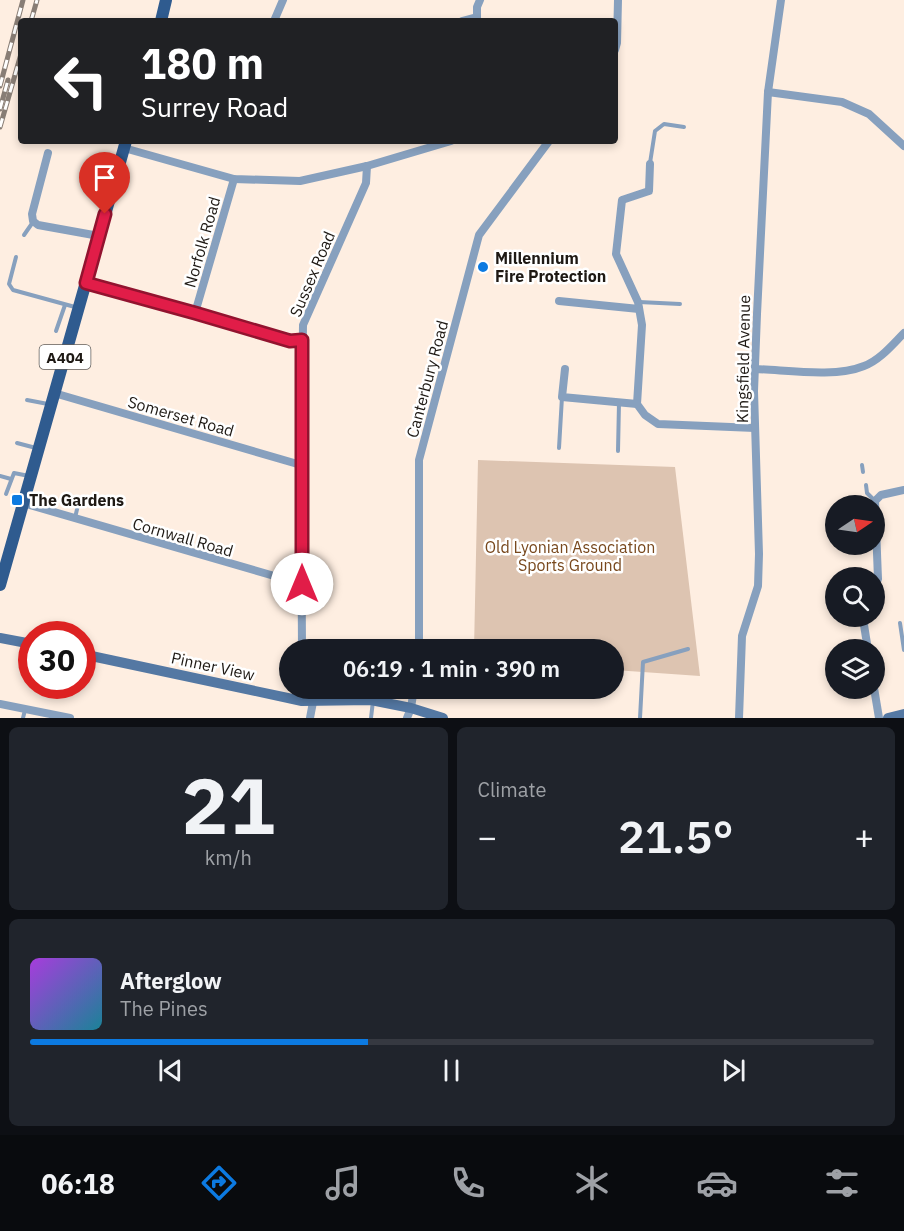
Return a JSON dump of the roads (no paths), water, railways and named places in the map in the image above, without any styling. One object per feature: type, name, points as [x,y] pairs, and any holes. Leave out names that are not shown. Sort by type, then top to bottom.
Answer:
[{"type":"main road","points":[[162,18],[166,0]]},
{"type":"main road","name":"A404","points":[[1,577],[125,144]]},
{"type":"street","points":[[275,18],[283,0]]},
{"type":"street","points":[[477,18],[477,7],[480,0]]},
{"type":"street","points":[[618,0],[618,43]]},
{"type":"street","name":"Kingsfield Avenue","points":[[739,718],[742,636],[758,586],[755,369],[768,92],[781,0]]},
{"type":"street","points":[[768,92],[842,102],[869,114],[904,146]]},
{"type":"street","points":[[125,144],[234,179],[300,181],[441,144]]},
{"type":"street","name":"Canterbury Road","points":[[419,639],[419,460],[479,235],[547,144]]},
{"type":"street","points":[[48,153],[32,214],[33,221],[38,225],[99,236]]},
{"type":"street","points":[[650,164],[649,191],[622,200],[616,254],[639,305],[642,325],[637,404],[645,415],[658,424],[755,428]]},
{"type":"street","name":"Sussex Road","points":[[302,639],[303,325],[366,183],[367,165]]},
{"type":"street","name":"Norfolk Road","points":[[195,313],[234,179]]},
{"type":"street","points":[[86,283],[290,341],[302,340]]},
{"type":"street","points":[[559,301],[639,305]]},
{"type":"street","points":[[755,369],[843,372],[865,366],[886,352],[904,333]]},
{"type":"street","points":[[565,369],[562,397],[637,404]]},
{"type":"street","name":"Somerset Road","points":[[53,399],[301,465]]},
{"type":"street","points":[[881,495],[904,490]]},
{"type":"street","name":"Cornwall Road","points":[[23,503],[302,584]]},
{"type":"street","points":[[0,638],[18,641]]},
{"type":"street","name":"Pinner View","points":[[96,657],[307,702],[373,700],[409,713],[443,718]]},
{"type":"street","points":[[306,699],[310,718]]},
{"type":"street","points":[[876,699],[879,718]]},
{"type":"street","points":[[0,704],[70,718]]},
{"type":"street","points":[[888,718],[904,714]]},
{"type":"lane","points":[[650,164],[655,131],[664,124],[684,127]]},
{"type":"lane","points":[[24,234],[33,221]]},
{"type":"lane","points":[[16,257],[10,288],[79,308]]},
{"type":"lane","points":[[639,305],[680,304]]},
{"type":"lane","points":[[56,332],[64,305]]},
{"type":"lane","points":[[559,448],[562,397]]},
{"type":"lane","points":[[27,399],[53,399]]},
{"type":"lane","points":[[618,451],[619,402]]},
{"type":"lane","points":[[17,442],[39,448]]},
{"type":"lane","points":[[861,465],[863,472]]},
{"type":"lane","points":[[6,494],[16,472],[31,477]]},
{"type":"lane","points":[[0,476],[11,479]]},
{"type":"lane","points":[[866,485],[869,495]]},
{"type":"lane","points":[[72,503],[78,505],[75,519]]},
{"type":"lane","points":[[900,623],[904,650]]},
{"type":"lane","points":[[640,718],[643,662],[688,649]]},
{"type":"lane","points":[[371,718],[373,700]]},
{"type":"lane","points":[[22,718],[25,709]]},
{"type":"railway","points":[[18,18],[23,0]]},
{"type":"railway","points":[[32,18],[37,0]]},
{"type":"railway","points":[[0,86],[18,19]]},
{"type":"railway","points":[[0,127],[18,64]]},
{"type":"railway","points":[[0,109],[8,80]]},
{"type":"place","name":"Millennium Fire Protection","points":[[483,267]]},
{"type":"place","name":"The Gardens","points":[[17,500]]},
{"type":"park label","name":"Old Lyonian Association Sports Ground","points":[[570,556]]}]
